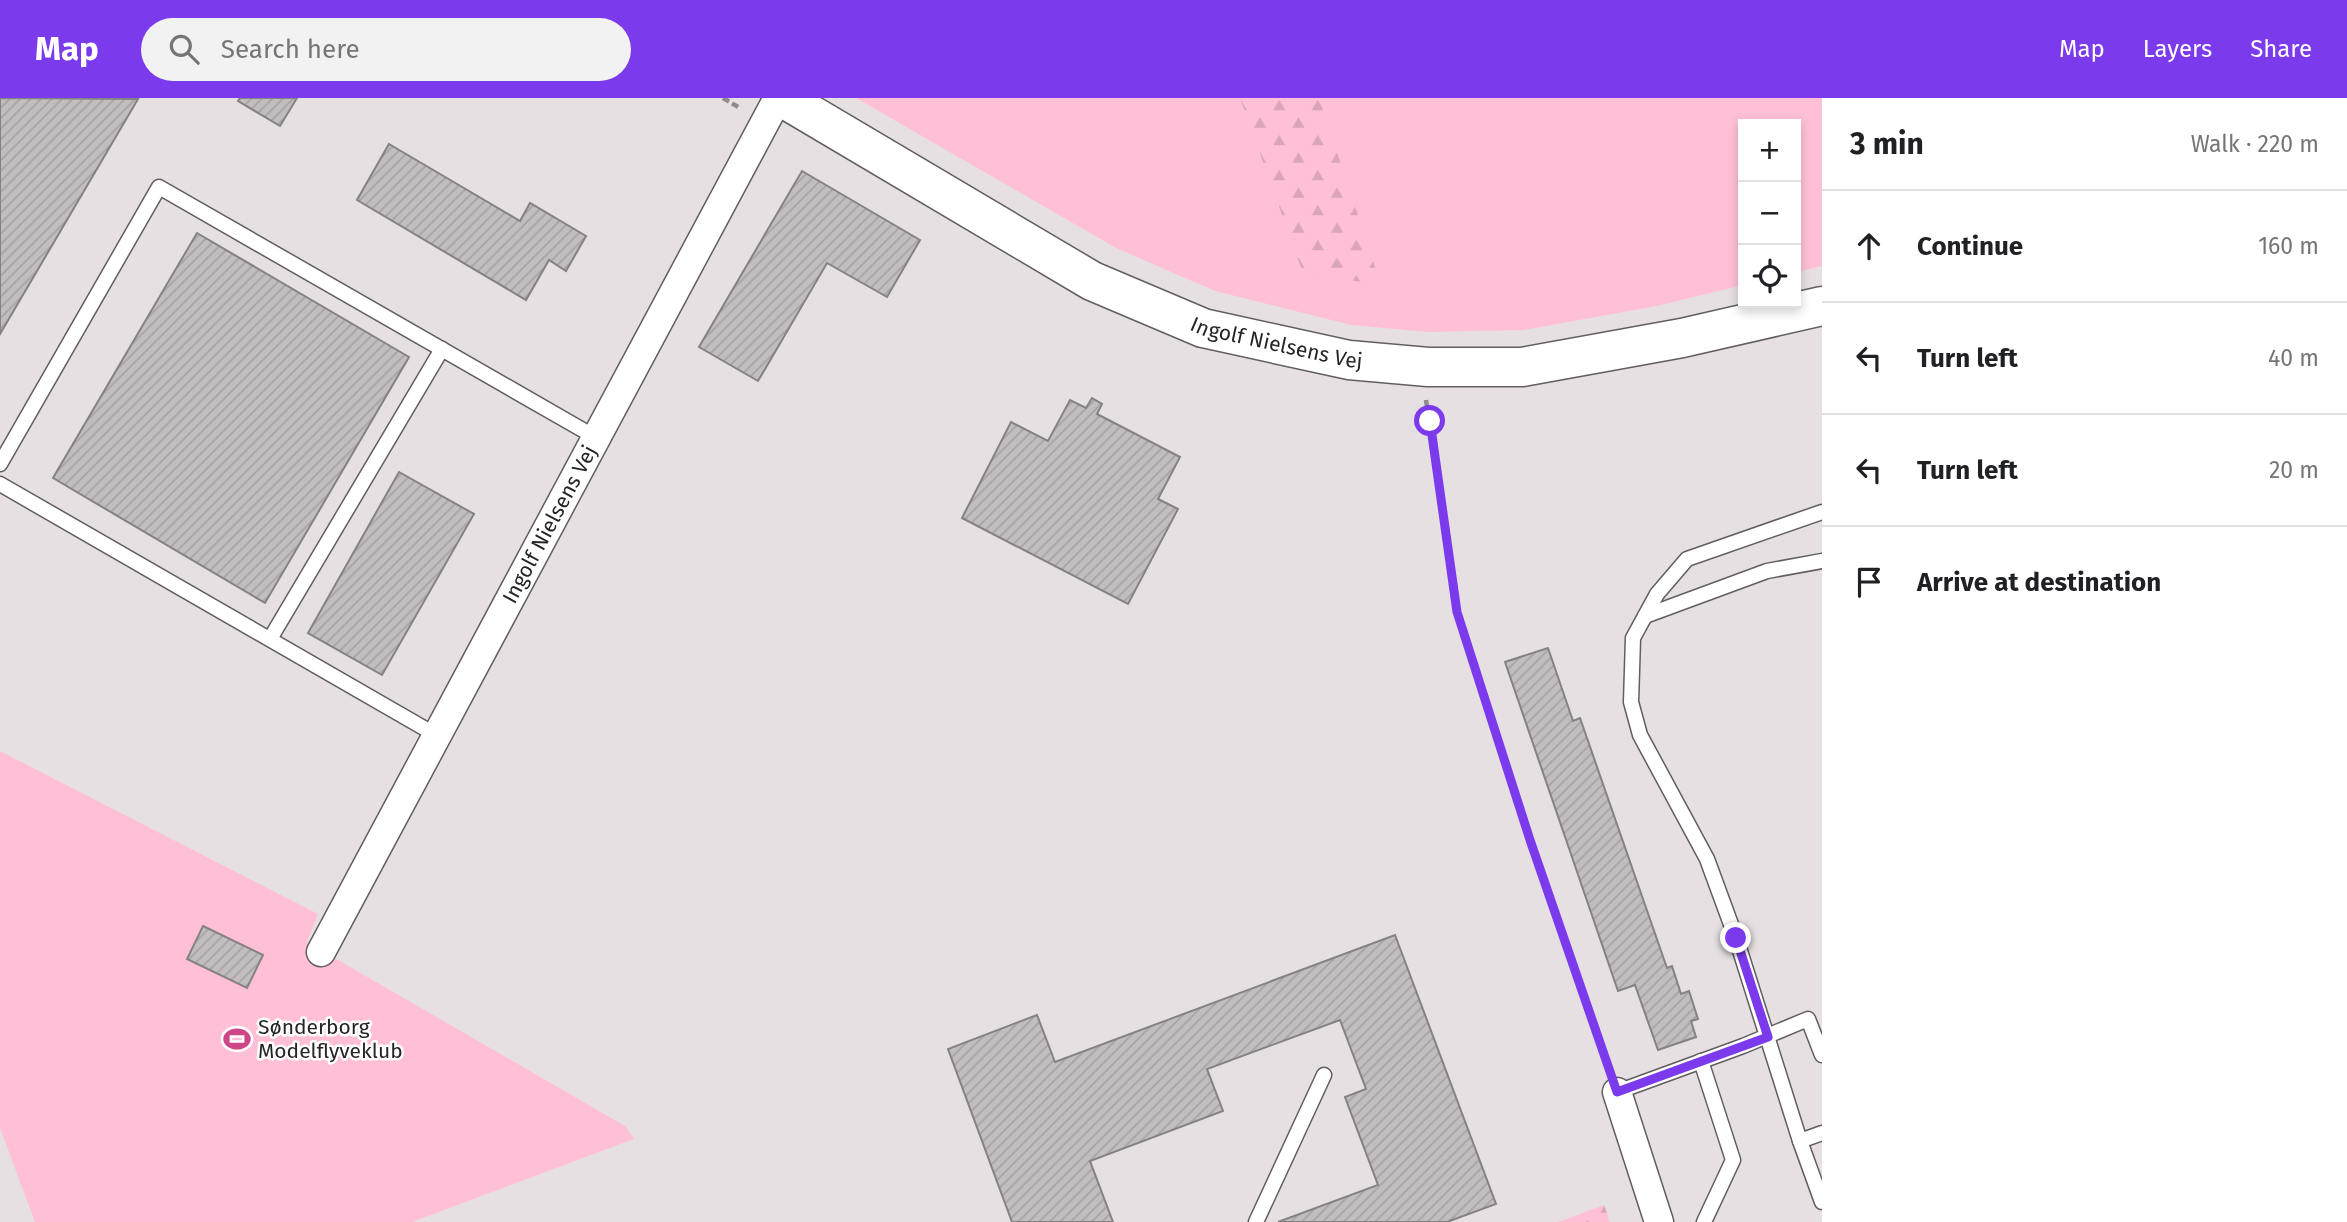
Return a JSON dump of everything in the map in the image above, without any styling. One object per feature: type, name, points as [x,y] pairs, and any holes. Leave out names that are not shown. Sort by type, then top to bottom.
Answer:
[{"type":"street","name":"Ingolf Nielsens Vej","points":[[321,952],[595,437],[781,98],[1092,281],[1203,328],[1349,360],[1428,367],[1522,367],[1682,338],[1822,306]]},
{"type":"street","points":[[1617,1092],[1659,1222]]},
{"type":"lane","points":[[0,464],[159,187],[595,437]]},
{"type":"lane","points":[[270,639],[442,349]]},
{"type":"lane","points":[[0,484],[436,735]]},
{"type":"lane","points":[[1822,512],[1687,559],[1657,594],[1633,638],[1631,702],[1640,735],[1707,859],[1736,938],[1822,1202]]},
{"type":"lane","points":[[1645,616],[1767,571],[1822,561]]},
{"type":"lane","points":[[1617,1092],[1768,1037],[1808,1019],[1822,1055]]},
{"type":"lane","points":[[1701,1061],[1733,1160],[1704,1222]]},
{"type":"lane","points":[[1256,1222],[1324,1075]]},
{"type":"lane","points":[[1800,1141],[1822,1133]]},
{"type":"path","points":[[1426,398],[1457,612],[1530,840],[1617,1092]]},
{"type":"green space","points":[[856,98],[1822,98],[1822,266],[1801,271],[1801,119],[1738,119],[1738,286],[1657,306],[1524,330],[1428,332],[1351,325],[1215,291],[1116,248]]},
{"type":"green space","points":[[1240,98],[1319,98],[1381,285],[1303,273]]},
{"type":"green space","name":"Sønderborg Modelflyveklub","points":[[0,751],[318,914],[307,942],[625,1126],[634,1139],[412,1222],[35,1222],[0,1128]]},
{"type":"green space","points":[[1604,1205],[1610,1222],[1558,1222]]},
{"type":"building","points":[[0,98],[138,99],[0,334]]},
{"type":"building","points":[[240,98],[297,98],[280,126],[238,101]]},
{"type":"building","points":[[389,144],[520,221],[530,203],[586,236],[566,271],[549,260],[526,300],[357,200]]},
{"type":"building","points":[[802,171],[920,240],[887,297],[827,263],[758,381],[699,347]]},
{"type":"building","points":[[197,233],[409,357],[265,603],[53,478]]},
{"type":"building","points":[[1092,398],[1102,404],[1097,414],[1180,457],[1158,499],[1178,509],[1128,604],[962,518],[1011,422],[1048,441],[1070,400],[1086,408]]},
{"type":"building","points":[[399,472],[474,514],[382,675],[308,633]]},
{"type":"building","points":[[1548,648],[1573,721],[1580,718],[1667,968],[1672,966],[1681,994],[1689,991],[1698,1019],[1691,1021],[1696,1037],[1658,1050],[1635,985],[1618,991],[1505,662]]},
{"type":"building","points":[[203,926],[263,955],[247,988],[187,959]]},
{"type":"building","points":[[1395,935],[1496,1204],[1447,1222],[1278,1222],[1378,1185],[1345,1097],[1366,1089],[1340,1020],[1207,1069],[1223,1111],[1090,1161],[1113,1222],[1012,1222],[948,1049],[1037,1015],[1055,1062]]},
{"type":"place","name":"Sønderborg Modelflyveklub","points":[[237,1039]]},
{"type":"route","points":[[1430,421],[1457,612],[1530,840],[1617,1092],[1768,1037],[1736,938]]}]
